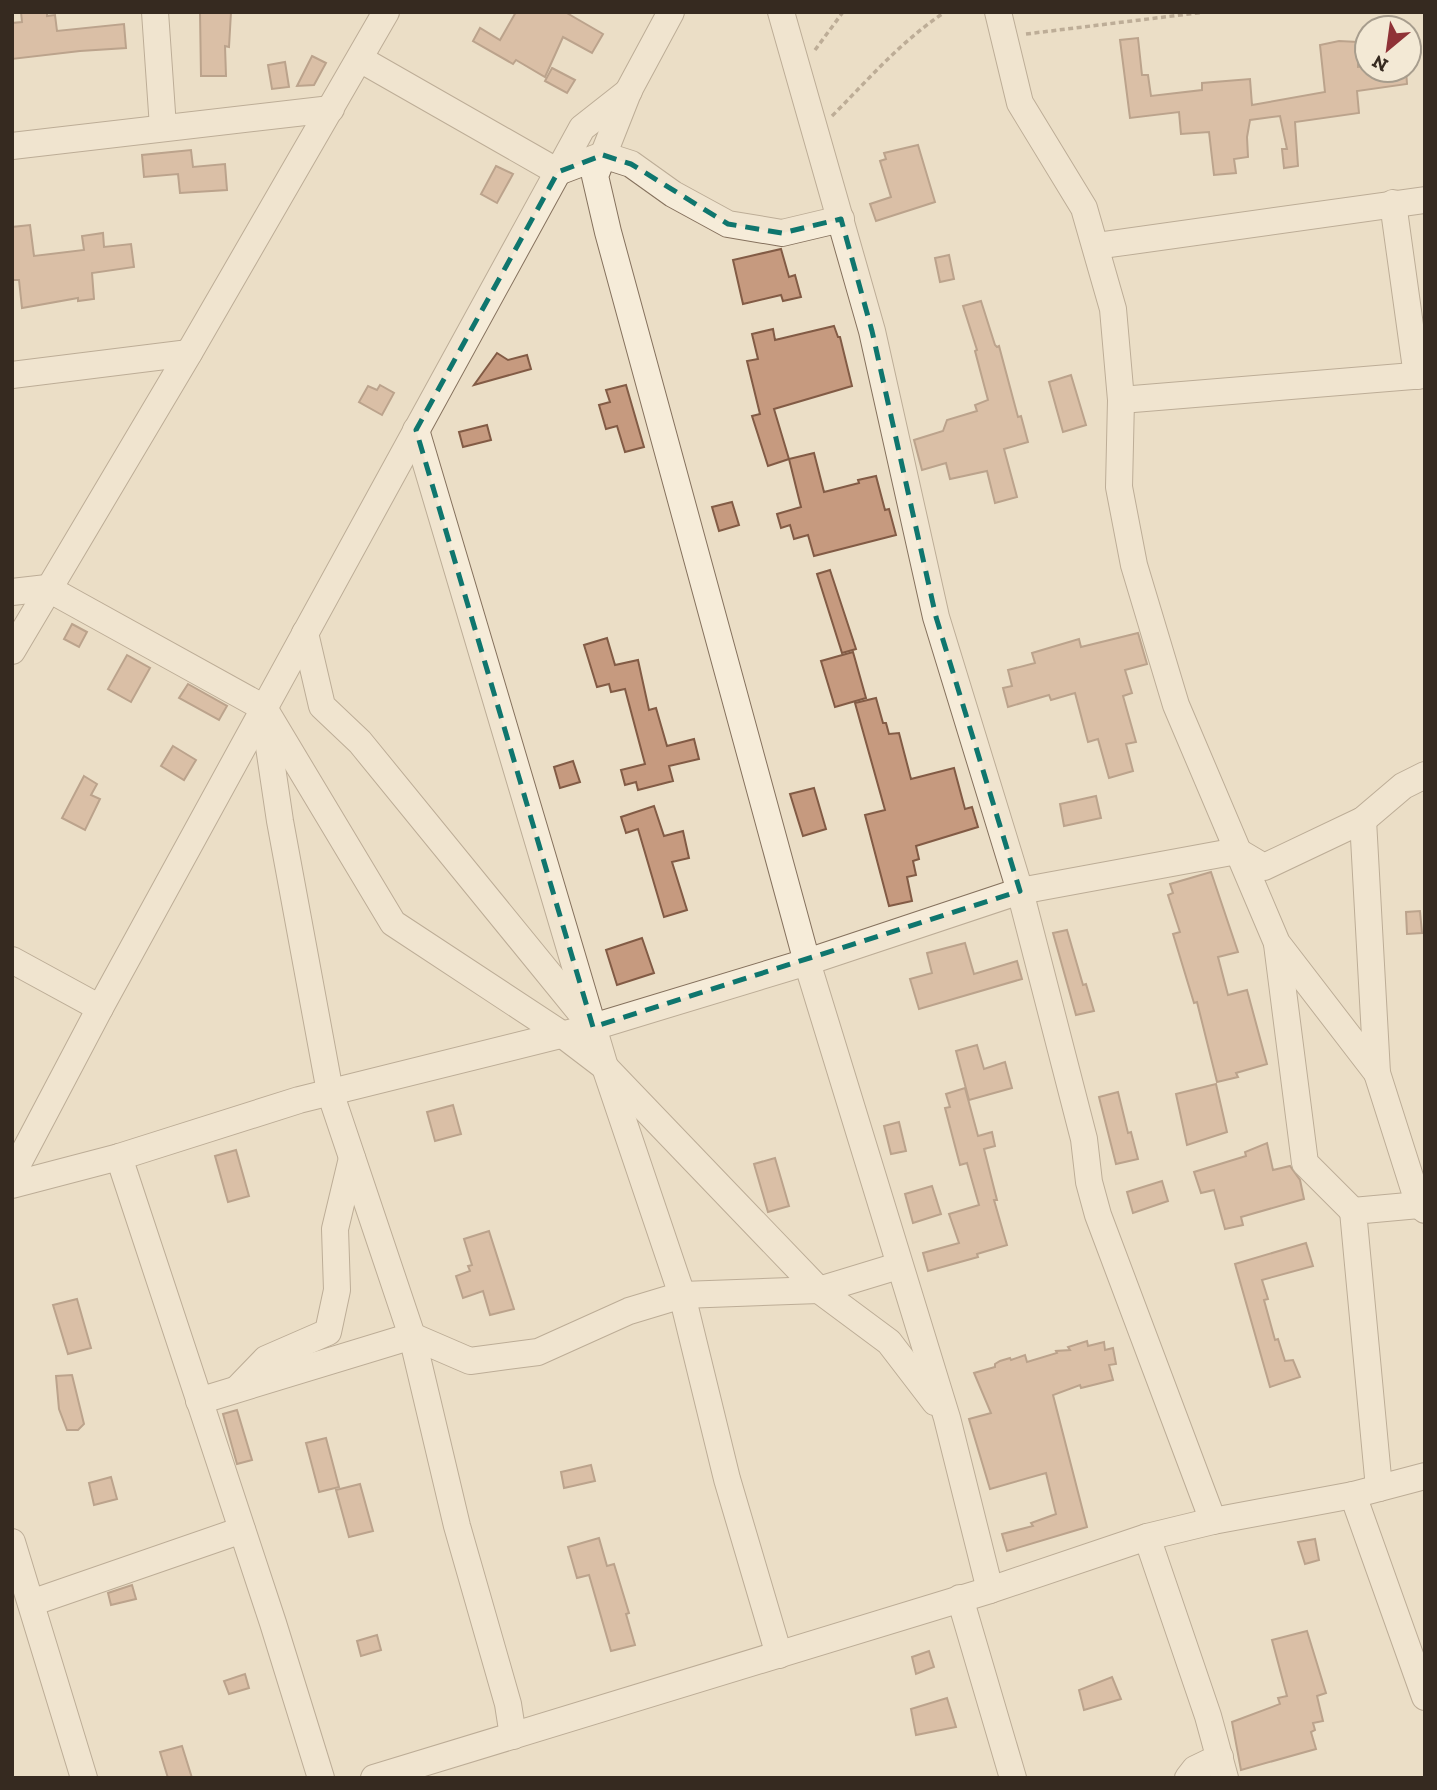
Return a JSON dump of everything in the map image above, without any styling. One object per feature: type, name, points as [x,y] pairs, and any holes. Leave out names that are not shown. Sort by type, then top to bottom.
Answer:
[{"type":"street","points":[[155,12],[163,127]]},
{"type":"street","points":[[12,651],[189,353],[386,12]]},
{"type":"street","points":[[671,12],[629,90],[595,176],[807,962],[898,1266],[947,1418],[990,1590]]},
{"type":"street","points":[[780,12],[872,331],[936,617],[1020,891],[1084,1139],[1089,1182],[1098,1215],[1213,1521]]},
{"type":"street","points":[[1001,24],[1020,103],[1084,208],[1113,309],[1121,400],[1119,487],[1134,565],[1176,705],[1277,943],[1377,1073]]},
{"type":"street","points":[[360,59],[558,172]]},
{"type":"street","points":[[12,1175],[100,1008],[582,128],[629,90]]},
{"type":"street","points":[[12,146],[331,108]]},
{"type":"street","points":[[558,172],[603,155],[631,164],[673,194],[728,224],[782,233],[841,219]]},
{"type":"street","points":[[1096,246],[1425,200]]},
{"type":"street","points":[[1121,400],[1421,376],[1393,204]]},
{"type":"street","points":[[12,375],[189,353]]},
{"type":"street","points":[[416,430],[605,1068],[682,1295],[727,1479],[779,1655]]},
{"type":"street","points":[[12,592],[47,588],[264,708],[393,923],[564,1035],[605,1068],[820,1290],[890,1342],[947,1418]]},
{"type":"street","points":[[305,633],[322,706],[360,742],[593,1027]]},
{"type":"street","points":[[264,708],[280,821],[330,1092],[412,1336],[457,1527],[508,1704],[513,1736]]},
{"type":"street","points":[[12,1185],[118,1157],[330,1092],[593,1027],[807,962],[1020,891],[1237,851],[1264,867],[1363,820],[1403,786],[1425,775]]},
{"type":"street","points":[[1353,1211],[1422,1208],[1377,1073],[1363,820]]},
{"type":"street","points":[[1277,943],[1305,1163],[1353,1211],[1379,1488]]},
{"type":"street","points":[[12,960],[100,1008]]},
{"type":"street","points":[[118,1157],[321,1778]]},
{"type":"street","points":[[237,1390],[266,1359],[328,1332],[337,1290],[335,1228],[352,1158]]},
{"type":"street","points":[[199,1401],[412,1336],[470,1361],[538,1352],[629,1311],[682,1295],[820,1290],[898,1266]]},
{"type":"street","points":[[374,1778],[990,1590],[1147,1537],[1213,1521],[1353,1495],[1425,1476]]},
{"type":"street","points":[[1353,1495],[1424,1695]]},
{"type":"street","points":[[31,1604],[242,1530]]},
{"type":"street","points":[[1147,1537],[1223,1768],[1195,1769],[1188,1778]]},
{"type":"street","points":[[12,1542],[84,1778]]},
{"type":"street","points":[[960,1598],[1013,1778]]},
{"type":"path","points":[[799,71],[843,12]]},
{"type":"path","points":[[816,132],[893,53],[918,30],[946,12]]},
{"type":"path","points":[[1001,24],[1205,12]]},
{"type":"highlighted area","points":[[603,155],[631,164],[728,224],[782,233],[841,219],[872,331],[936,617],[1020,891],[593,1027],[416,430],[558,172]]},
{"type":"building","points":[[21,12],[47,12],[47,16],[55,15],[57,31],[124,24],[126,48],[12,59],[12,23],[22,22]]},
{"type":"building","points":[[200,12],[231,12],[229,47],[225,46],[226,76],[201,76]]},
{"type":"building","points":[[516,12],[565,12],[603,34],[592,53],[563,37],[545,77],[516,60],[513,64],[473,41],[480,28],[500,40]]},
{"type":"building","points":[[1138,38],[1142,75],[1148,75],[1151,96],[1202,90],[1202,83],[1250,79],[1252,105],[1325,92],[1320,45],[1339,41],[1353,42],[1353,84],[1407,84],[1357,91],[1359,113],[1295,122],[1298,166],[1284,168],[1282,149],[1287,149],[1280,116],[1250,120],[1248,157],[1234,159],[1236,173],[1214,175],[1209,132],[1181,134],[1179,112],[1130,118],[1120,40]]},
{"type":"building","points":[[312,56],[326,63],[314,85],[297,86]]},
{"type":"building","points":[[285,62],[289,87],[272,89],[268,65]]},
{"type":"building","points":[[552,68],[575,80],[567,93],[545,81]]},
{"type":"building","points":[[918,145],[935,202],[876,221],[870,204],[891,197],[880,161],[886,159],[884,153]]},
{"type":"building","points":[[191,150],[193,167],[225,164],[227,190],[180,193],[178,174],[144,177],[142,155]]},
{"type":"building","points":[[496,166],[513,174],[497,203],[481,194]]},
{"type":"building","points":[[30,225],[34,256],[84,250],[82,236],[103,233],[104,247],[131,244],[134,267],[92,273],[94,299],[78,301],[78,298],[22,308],[19,280],[12,280],[12,227]]},
{"type":"building","points":[[781,249],[789,277],[795,275],[801,297],[783,301],[781,295],[743,304],[733,260]]},
{"type":"building","points":[[949,255],[954,279],[940,282],[935,258]]},
{"type":"building","points":[[981,301],[995,345],[999,346],[1018,417],[1021,416],[1028,442],[1004,449],[1017,497],[995,503],[987,471],[950,479],[946,463],[922,470],[914,440],[943,431],[947,420],[977,411],[975,405],[988,400],[975,351],[977,350],[963,306]]},
{"type":"building","points":[[834,326],[840,337],[852,386],[774,409],[789,459],[768,466],[752,416],[760,414],[747,361],[758,359],[752,334],[773,329],[775,340]]},
{"type":"building","points":[[497,353],[508,360],[527,355],[531,369],[474,385]]},
{"type":"building","points":[[1071,375],[1086,425],[1063,432],[1049,382]]},
{"type":"building","points":[[380,385],[394,393],[382,415],[359,402],[368,386],[377,390]]},
{"type":"building","points":[[626,385],[644,447],[625,452],[617,426],[606,429],[599,405],[610,402],[606,390]]},
{"type":"building","points":[[487,425],[491,440],[463,447],[459,432]]},
{"type":"building","points":[[814,453],[824,492],[876,476],[885,510],[889,509],[896,535],[814,556],[808,535],[794,539],[790,525],[781,528],[777,514],[801,507],[789,459]]},
{"type":"building","points":[[732,502],[739,525],[719,531],[712,507]]},
{"type":"building","points":[[830,570],[856,649],[842,653],[817,574]]},
{"type":"building","points":[[72,624],[87,632],[79,647],[64,639]]},
{"type":"building","points":[[1138,633],[1147,664],[1125,670],[1132,693],[1123,696],[1136,742],[1126,744],[1133,771],[1109,778],[1098,739],[1088,742],[1075,693],[1051,700],[1049,695],[1008,707],[1003,688],[1012,686],[1008,670],[1035,663],[1032,653],[1079,639],[1081,647]]},
{"type":"building","points":[[607,638],[615,665],[638,660],[649,710],[656,708],[667,746],[694,739],[699,759],[669,766],[673,781],[638,790],[636,782],[625,785],[621,770],[645,764],[625,689],[611,692],[609,684],[597,687],[584,645]]},
{"type":"building","points":[[853,652],[866,698],[835,707],[821,661]]},
{"type":"building","points":[[127,655],[150,668],[131,702],[108,689]]},
{"type":"building","points":[[188,684],[227,706],[219,720],[179,698]]},
{"type":"building","points":[[876,698],[889,734],[899,733],[911,779],[954,768],[965,809],[972,807],[978,827],[916,846],[919,859],[913,861],[916,875],[907,877],[912,901],[889,906],[865,815],[885,810],[855,703]]},
{"type":"building","points":[[173,746],[196,760],[184,780],[161,766]]},
{"type":"building","points":[[573,761],[580,782],[560,788],[554,767]]},
{"type":"building","points":[[84,776],[97,784],[91,795],[100,799],[85,830],[62,818]]},
{"type":"building","points":[[814,788],[826,829],[803,836],[790,794]]},
{"type":"building","points":[[1096,796],[1101,818],[1064,826],[1060,804]]},
{"type":"building","points":[[654,806],[664,836],[683,831],[689,858],[672,862],[687,910],[664,917],[638,829],[626,833],[621,817]]},
{"type":"building","points":[[1211,872],[1238,952],[1218,957],[1228,995],[1247,990],[1267,1064],[1236,1073],[1238,1077],[1217,1082],[1197,1002],[1194,1003],[1173,934],[1180,932],[1168,895],[1173,893],[1170,884]]},
{"type":"building","points":[[1420,911],[1422,933],[1407,934],[1406,912]]},
{"type":"building","points":[[1067,930],[1083,985],[1086,984],[1094,1011],[1076,1015],[1053,933]]},
{"type":"building","points":[[642,938],[654,973],[617,985],[606,950]]},
{"type":"building","points":[[965,943],[974,974],[1017,961],[1022,979],[919,1009],[910,979],[932,973],[927,953]]},
{"type":"building","points":[[977,1045],[984,1069],[1005,1062],[1012,1088],[969,1100],[956,1051]]},
{"type":"building","points":[[1216,1084],[1227,1132],[1187,1145],[1176,1094]]},
{"type":"building","points":[[965,1088],[978,1136],[992,1132],[995,1146],[984,1149],[997,1200],[994,1200],[1007,1245],[977,1254],[978,1257],[928,1271],[923,1253],[959,1243],[949,1214],[979,1205],[967,1163],[960,1165],[945,1108],[950,1107],[946,1094]]},
{"type":"building","points":[[1118,1092],[1128,1133],[1131,1132],[1138,1159],[1116,1164],[1099,1097]]},
{"type":"building","points":[[453,1105],[461,1134],[435,1141],[427,1112]]},
{"type":"building","points":[[899,1122],[906,1151],[891,1154],[884,1126]]},
{"type":"building","points":[[1267,1143],[1273,1170],[1290,1166],[1300,1180],[1304,1199],[1241,1217],[1243,1225],[1225,1229],[1214,1190],[1201,1193],[1194,1172],[1246,1156],[1245,1152]]},
{"type":"building","points":[[236,1150],[249,1196],[228,1202],[215,1156]]},
{"type":"building","points":[[775,1158],[789,1206],[768,1212],[754,1164]]},
{"type":"building","points":[[1162,1181],[1168,1201],[1133,1213],[1127,1192]]},
{"type":"building","points":[[932,1186],[941,1214],[913,1223],[905,1194]]},
{"type":"building","points":[[489,1231],[514,1309],[490,1315],[483,1291],[463,1298],[456,1276],[470,1271],[468,1266],[472,1265],[464,1239]]},
{"type":"building","points":[[1306,1243],[1313,1266],[1262,1280],[1268,1299],[1264,1300],[1275,1340],[1278,1339],[1285,1361],[1293,1360],[1300,1377],[1270,1387],[1235,1264]]},
{"type":"building","points":[[77,1299],[91,1348],[68,1354],[53,1305]]},
{"type":"building","points":[[1087,1341],[1088,1346],[1104,1342],[1105,1350],[1113,1348],[1116,1364],[1109,1365],[1113,1380],[1081,1388],[1080,1385],[1053,1395],[1087,1527],[1007,1551],[1002,1534],[1033,1526],[1031,1523],[1056,1514],[1046,1473],[990,1489],[969,1419],[991,1413],[974,1373],[995,1367],[1000,1361],[1010,1358],[1011,1360],[1025,1355],[1027,1362],[1057,1353],[1056,1351],[1070,1350],[1068,1347]]},
{"type":"building","points":[[72,1375],[84,1424],[78,1430],[67,1430],[59,1409],[56,1376]]},
{"type":"building","points":[[237,1410],[252,1460],[237,1464],[223,1414]]},
{"type":"building","points":[[326,1438],[339,1487],[319,1492],[306,1443]]},
{"type":"building","points":[[591,1465],[595,1481],[564,1488],[561,1472]]},
{"type":"building","points":[[111,1477],[117,1499],[94,1505],[89,1483]]},
{"type":"building","points":[[360,1484],[373,1531],[349,1537],[336,1490]]},
{"type":"building","points":[[599,1538],[607,1566],[614,1564],[629,1613],[626,1614],[635,1645],[611,1651],[589,1575],[577,1578],[568,1547]]},
{"type":"building","points":[[1315,1539],[1319,1560],[1305,1564],[1298,1542]]},
{"type":"building","points":[[132,1585],[136,1599],[111,1605],[108,1593]]},
{"type":"building","points":[[1307,1631],[1326,1693],[1317,1696],[1323,1721],[1313,1723],[1315,1730],[1311,1732],[1316,1749],[1241,1770],[1232,1722],[1280,1704],[1278,1698],[1287,1696],[1272,1640]]},
{"type":"building","points":[[377,1635],[381,1650],[361,1656],[357,1641]]},
{"type":"building","points":[[929,1651],[934,1667],[916,1674],[912,1657]]},
{"type":"building","points":[[245,1674],[249,1688],[229,1694],[224,1681]]},
{"type":"building","points":[[1112,1677],[1121,1699],[1084,1710],[1079,1690]]},
{"type":"building","points":[[947,1698],[956,1727],[916,1735],[911,1709]]},
{"type":"building","points":[[182,1746],[192,1778],[168,1778],[160,1752]]}]
